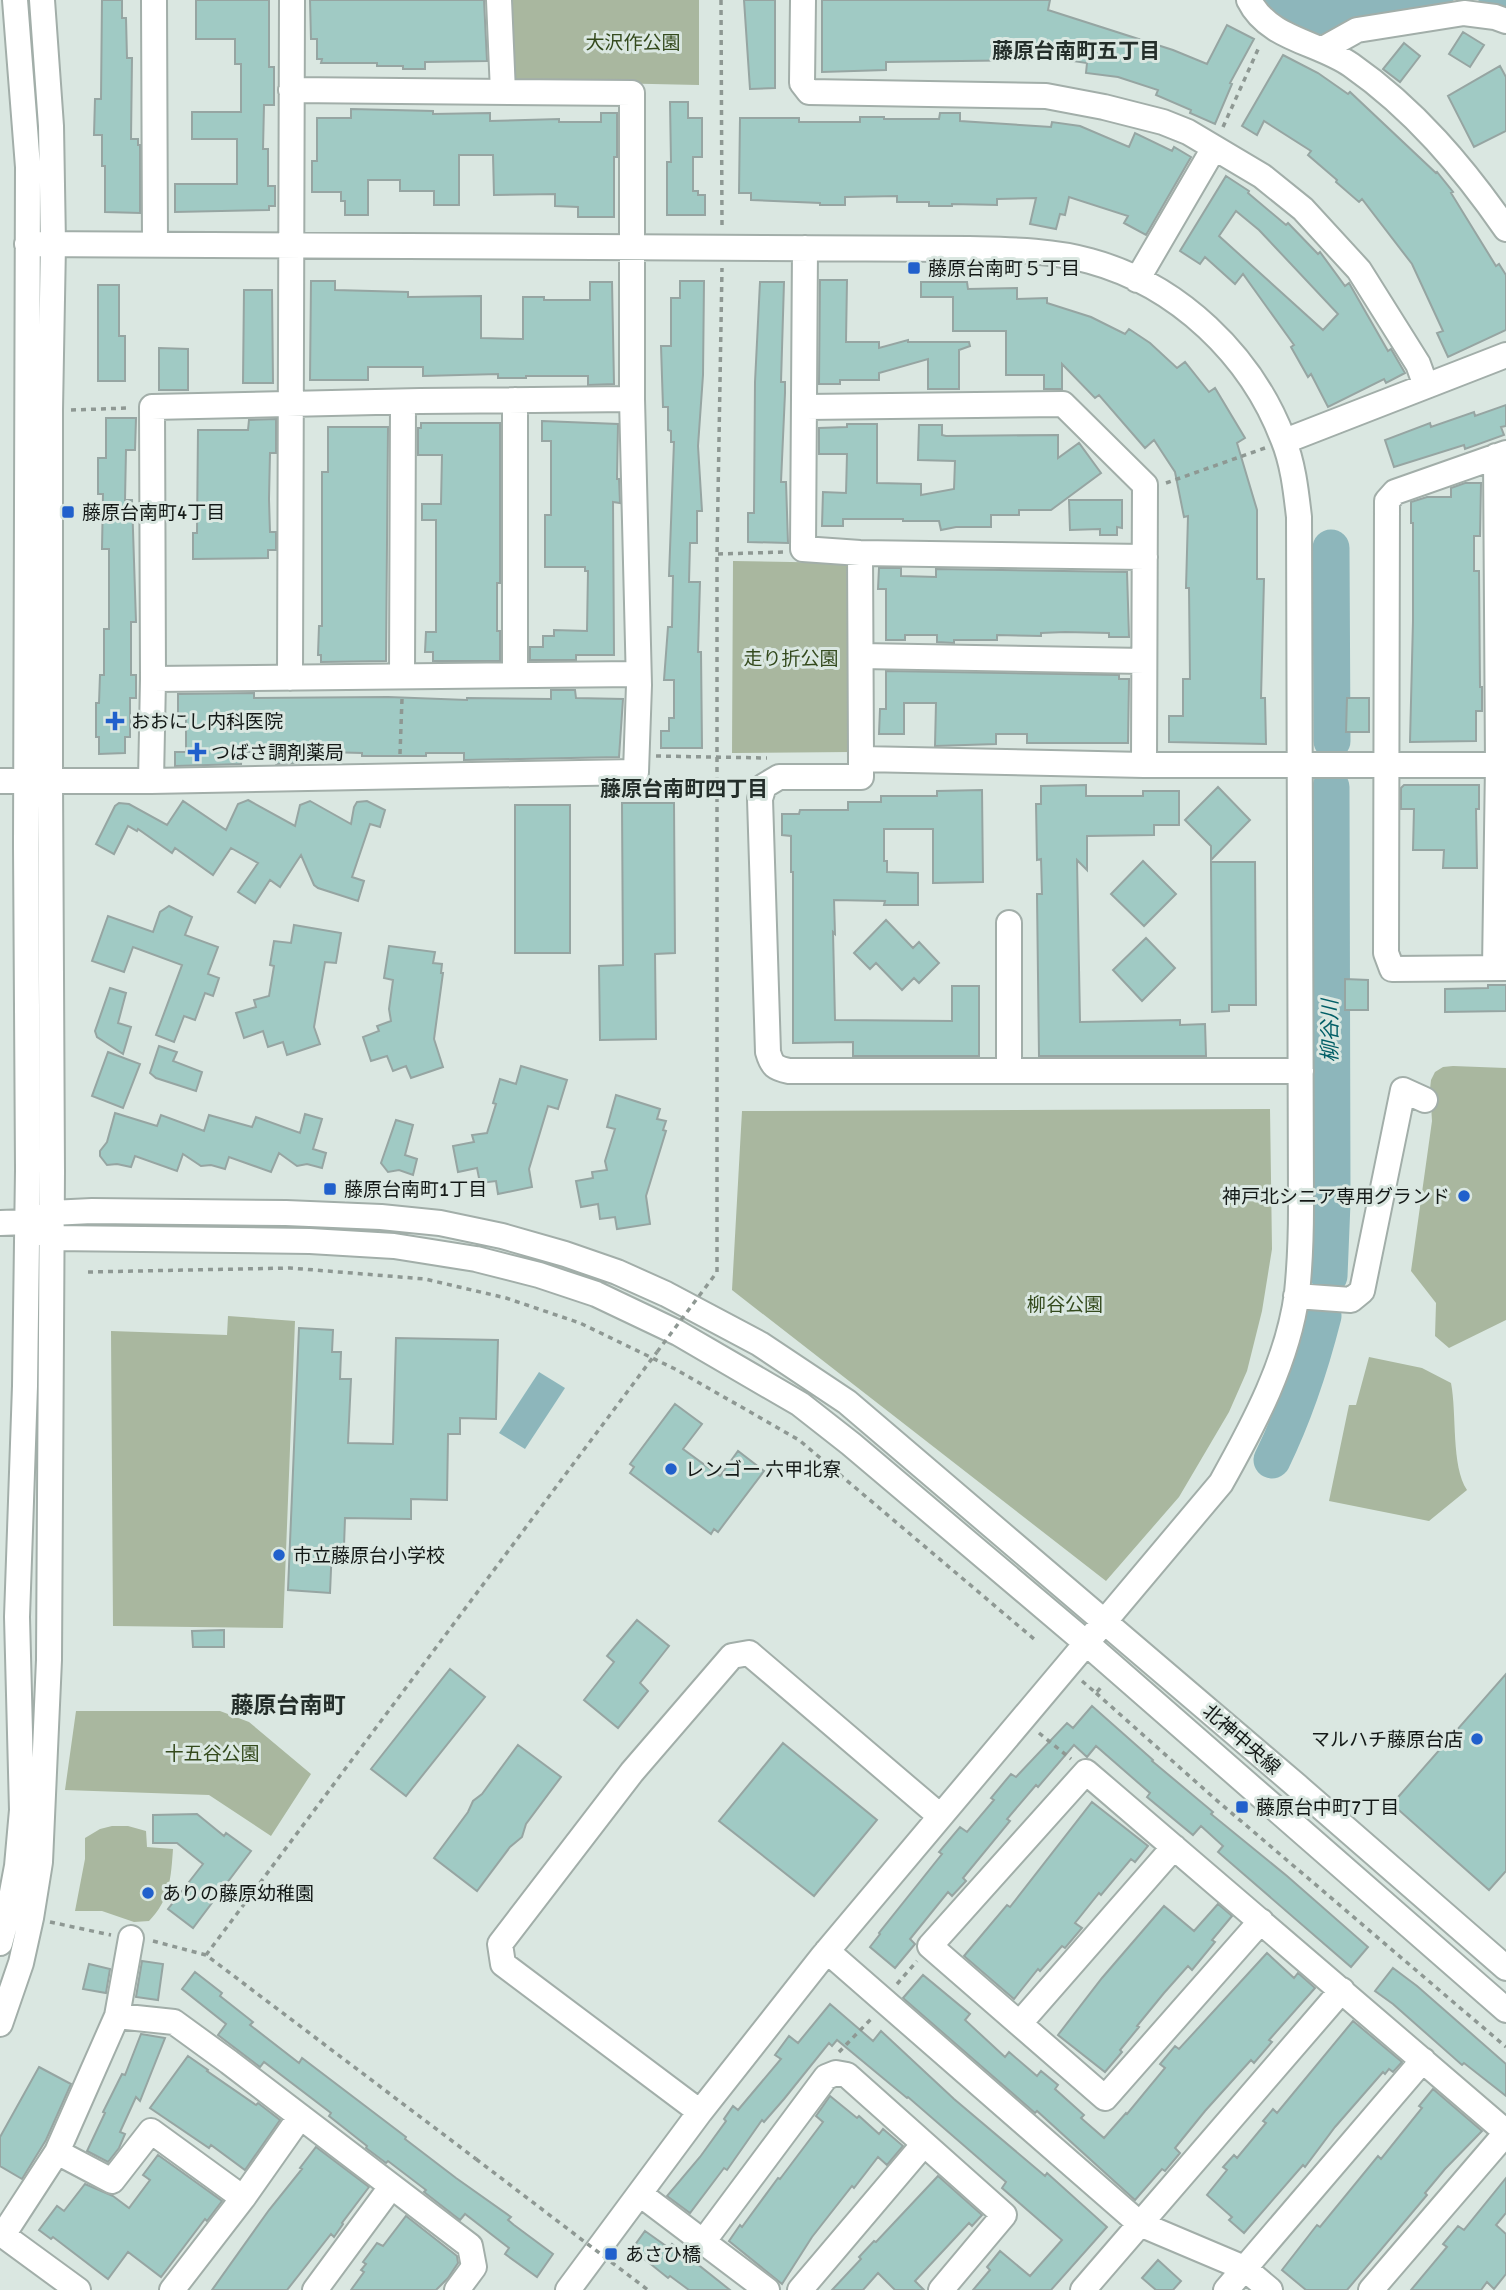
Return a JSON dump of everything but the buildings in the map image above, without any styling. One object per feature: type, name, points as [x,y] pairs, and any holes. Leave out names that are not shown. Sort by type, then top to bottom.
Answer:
[{"type":"street","points":[[0,2024],[21,1963],[40,1862],[48,1660],[52,1238],[38,780],[27,244],[28,167],[15,0]]},
{"type":"street","points":[[0,1942],[17,1866],[22,1810],[17,1617],[53,244],[51,126],[42,0]]},
{"type":"street","points":[[154,0],[155,244]]},
{"type":"street","points":[[290,678],[292,0]]},
{"type":"street","points":[[499,0],[503,92]]},
{"type":"street","points":[[803,0],[802,83],[809,92],[1046,96],[1163,122],[1188,132],[1262,176],[1303,209],[1359,270],[1418,364],[1426,386]]},
{"type":"street","points":[[1249,0],[1254,10],[1269,24],[1351,65],[1419,120],[1477,188],[1506,229]]},
{"type":"street","points":[[1323,49],[1357,30],[1464,13],[1506,21]]},
{"type":"street","points":[[0,781],[151,781],[636,772],[638,674],[632,400],[632,93],[291,90]]},
{"type":"street","points":[[1137,280],[1214,148]]},
{"type":"street","points":[[27,244],[969,249],[1038,252],[1091,261],[1137,280],[1173,300],[1202,322],[1228,347],[1269,405],[1284,441],[1294,480],[1299,517],[1301,1248],[1296,1296],[1276,1370],[1262,1406],[1221,1483],[827,1951],[701,2112],[568,2290]]},
{"type":"street","points":[[805,248],[803,549],[860,553],[1145,557]]},
{"type":"street","points":[[1284,441],[1506,355]]},
{"type":"street","points":[[515,400],[515,675]]},
{"type":"street","points":[[151,781],[152,407],[632,400]]},
{"type":"street","points":[[402,676],[403,402]]},
{"type":"street","points":[[806,407],[1063,404],[1145,485],[1144,765]]},
{"type":"street","points":[[1501,455],[1501,968],[1392,969],[1386,953],[1387,501],[1395,492],[1501,455]]},
{"type":"street","points":[[860,553],[860,777],[779,777],[764,786],[760,799],[768,1052],[771,1063],[776,1068],[789,1071],[1301,1071]]},
{"type":"street","points":[[861,656],[1144,661]]},
{"type":"street","points":[[153,679],[638,674]]},
{"type":"street","points":[[860,759],[1144,765],[1502,765]]},
{"type":"street","points":[[1009,923],[1009,1071]]},
{"type":"street","points":[[1296,1296],[1351,1300],[1362,1291],[1403,1090],[1425,1100]]},
{"type":"street","name":"北神中央線","points":[[0,1223],[27,1222],[51,1213],[92,1211],[286,1213],[429,1222],[502,1236],[617,1272],[666,1294],[760,1344],[847,1402],[1506,1968]]},
{"type":"street","points":[[27,1222],[52,1238],[310,1241],[394,1245],[476,1259],[539,1275],[596,1294],[678,1333],[800,1404],[882,1470],[1085,1642],[1506,2010]]},
{"type":"street","points":[[701,2112],[503,1964],[500,1944],[632,1772],[732,1656],[749,1653],[940,1816]]},
{"type":"street","points":[[1261,1921],[1105,2098],[930,1947],[1086,1772],[1174,1847],[1261,1921],[1342,1990],[1506,2133],[1371,2290]]},
{"type":"street","points":[[1020,2024],[1174,1847]]},
{"type":"street","points":[[78,2290],[1,2234],[57,2152],[117,2016],[131,1938]]},
{"type":"street","points":[[827,1951],[1140,2224],[1244,2269],[1270,2290]]},
{"type":"street","points":[[1083,2290],[1342,1990]]},
{"type":"street","points":[[117,2016],[174,2022],[470,2246],[474,2267],[457,2290]]},
{"type":"street","points":[[1226,2290],[1423,2060]]},
{"type":"street","points":[[703,2242],[826,2077],[836,2073],[847,2076],[1004,2215],[941,2290]]},
{"type":"street","points":[[172,2290],[300,2118]]},
{"type":"street","points":[[57,2152],[113,2181],[151,2131],[243,2198]]},
{"type":"street","points":[[800,2290],[923,2145]]},
{"type":"street","points":[[315,2290],[391,2187]]},
{"type":"street","points":[[640,2194],[767,2290]]},
{"type":"path","points":[[206,1955],[717,1272],[717,554],[722,248],[721,0]]},
{"type":"path","points":[[1214,148],[1269,24]]},
{"type":"path","points":[[50,410],[152,407]]},
{"type":"path","points":[[1145,491],[1284,441]]},
{"type":"path","points":[[717,554],[792,552],[803,549]]},
{"type":"path","points":[[400,776],[402,676]]},
{"type":"path","points":[[636,756],[769,758]]},
{"type":"path","points":[[88,1272],[290,1268],[425,1279],[506,1298],[580,1323],[653,1357],[733,1400],[799,1440],[1034,1639]]},
{"type":"path","points":[[1077,1677],[1224,1807],[1506,2047]]},
{"type":"path","points":[[1096,1693],[1103,1684]]},
{"type":"path","points":[[1032,1727],[1086,1772]]},
{"type":"path","points":[[31,1917],[182,1947],[206,1955],[648,2290]]},
{"type":"path","points":[[894,1987],[930,1947]]},
{"type":"path","points":[[836,2073],[836,2055],[874,2015]]},
{"type":"green space","name":"大沢作公園","points":[[509,0],[699,0],[699,85],[512,81]]},
{"type":"green space","name":"走り折公園","points":[[733,561],[849,563],[851,752],[732,753]]},
{"type":"green space","name":"神戸北シニア専用グランド","points":[[1443,1067],[1506,1068],[1506,1320],[1449,1348],[1435,1336],[1436,1303],[1411,1271],[1432,1121],[1431,1080],[1435,1072]]},
{"type":"green space","name":"柳谷公園","points":[[1270,1109],[1272,1249],[1262,1311],[1247,1371],[1229,1412],[1179,1497],[1106,1581],[732,1290],[742,1111]]},
{"type":"green space","points":[[228,1316],[295,1321],[283,1628],[113,1626],[111,1331],[227,1335]]},
{"type":"green space","points":[[1369,1357],[1422,1368],[1451,1383],[1456,1454],[1467,1490],[1429,1521],[1329,1501],[1349,1405],[1356,1405]]},
{"type":"green space","name":"十五谷公園","points":[[76,1711],[220,1711],[249,1722],[311,1774],[271,1836],[209,1795],[65,1790]]},
{"type":"green space","points":[[128,1826],[146,1831],[147,1847],[173,1849],[165,1896],[149,1921],[134,1922],[102,1911],[75,1911],[85,1859],[85,1838],[100,1829]]},
{"type":"water","points":[[539,1372],[565,1388],[525,1449],[499,1433]]},
{"type":"waterway","points":[[1272,0],[1287,14],[1303,18],[1435,0]]},
{"type":"waterway","points":[[1497,0],[1506,2]]},
{"type":"waterway","name":"柳谷川","points":[[1331,548],[1332,741]]},
{"type":"waterway","name":"柳谷川","points":[[1329,1276],[1332,1203],[1331,787]]},
{"type":"waterway","name":"柳谷川","points":[[1272,1460],[1301,1390],[1323,1316]]},
{"type":"place","name":"藤原台南町５丁目","points":[[914,268]]},
{"type":"place","name":"藤原台南町4丁目","points":[[68,512]]},
{"type":"place","name":"おおにし内科医院","points":[[115,721]]},
{"type":"place","name":"つばさ調剤薬局","points":[[197,752]]},
{"type":"place","name":"藤原台南町1丁目","points":[[330,1189]]},
{"type":"place","name":"神戸北シニア専用グランド","points":[[1464,1196]]},
{"type":"place","name":"レンゴー 六甲北寮","points":[[671,1469]]},
{"type":"place","name":"市立藤原台小学校","points":[[279,1555]]},
{"type":"place","name":"マルハチ藤原台店","points":[[1477,1739]]},
{"type":"place","name":"藤原台中町7丁目","points":[[1242,1807]]},
{"type":"place","name":"ありの藤原幼稚園","points":[[148,1893]]},
{"type":"place","name":"あさひ橋","points":[[611,2254]]},
{"type":"district","name":"藤原台南町五丁目","points":[[1076,51]]},
{"type":"district","name":"藤原台南町四丁目","points":[[684,789]]},
{"type":"district","name":"藤原台南町","points":[[288,1705]]}]
